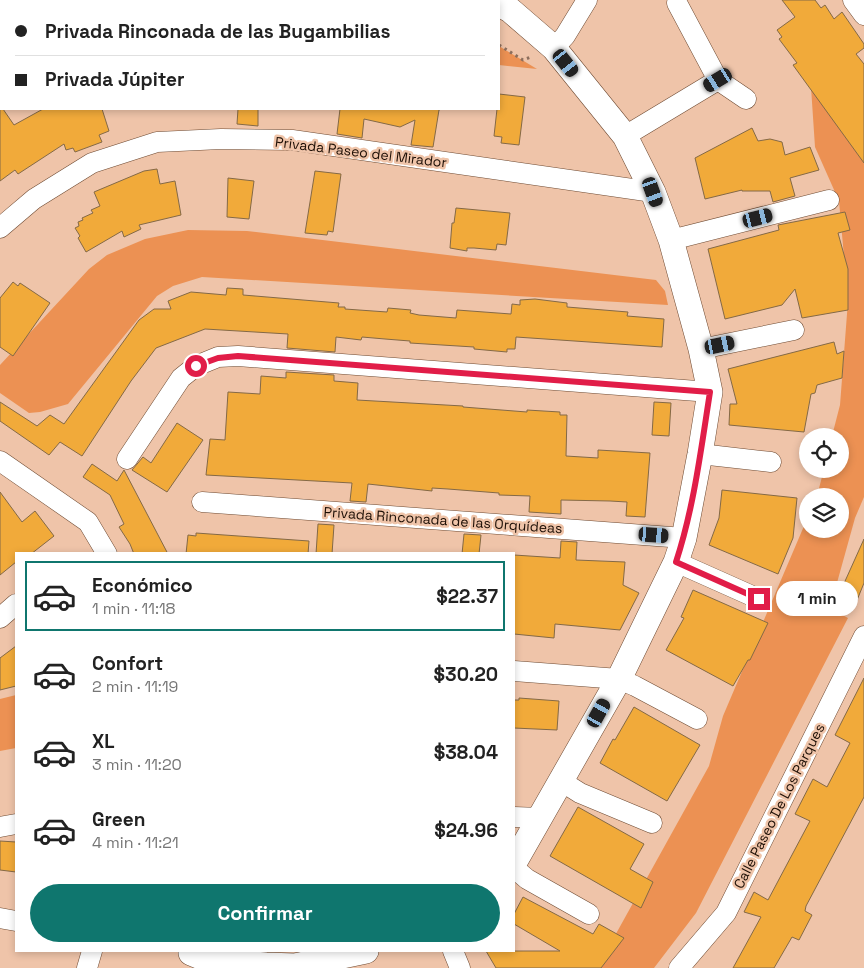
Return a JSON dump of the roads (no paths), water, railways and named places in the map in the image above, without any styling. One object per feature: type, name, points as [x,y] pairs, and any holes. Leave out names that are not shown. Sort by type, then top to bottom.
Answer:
[{"type":"street","points":[[554,48],[565,36],[587,0]]},
{"type":"street","points":[[853,0],[864,16]]},
{"type":"street","points":[[677,3],[718,80],[746,99]]},
{"type":"street","points":[[500,5],[510,10],[554,48],[625,136],[653,192],[670,240],[701,349],[710,392],[684,538],[676,562],[618,679],[515,861]]},
{"type":"street","points":[[625,136],[718,80]]},
{"type":"street","name":"Privada Paseo del Mirador","points":[[0,228],[34,199],[92,163],[158,142],[221,139],[292,140],[653,192]]},
{"type":"street","points":[[670,240],[829,200]]},
{"type":"street","points":[[701,349],[794,330]]},
{"type":"street","points":[[127,459],[181,378],[196,366],[218,358],[238,356],[710,392]]},
{"type":"street","points":[[700,454],[770,462]]},
{"type":"street","points":[[0,460],[88,522],[106,552]]},
{"type":"street","name":"Privada Rinconada de las Orquídeas","points":[[202,502],[684,538]]},
{"type":"street","points":[[676,562],[759,599]]},
{"type":"street","points":[[0,618],[15,605]]},
{"type":"street","name":"Calle Paseo De Los Parques","points":[[679,968],[726,913],[864,636]]},
{"type":"street","points":[[515,671],[618,679],[697,719]]},
{"type":"street","points":[[560,781],[580,792],[652,823]]},
{"type":"street","points":[[515,817],[540,818]]},
{"type":"street","points":[[0,827],[15,824]]},
{"type":"street","points":[[515,869],[527,879],[589,914]]},
{"type":"street","points":[[0,918],[15,921]]},
{"type":"street","points":[[88,968],[92,952]]},
{"type":"street","points":[[189,956],[208,960],[266,965],[358,952]]},
{"type":"street","points":[[453,952],[460,968]]}]
